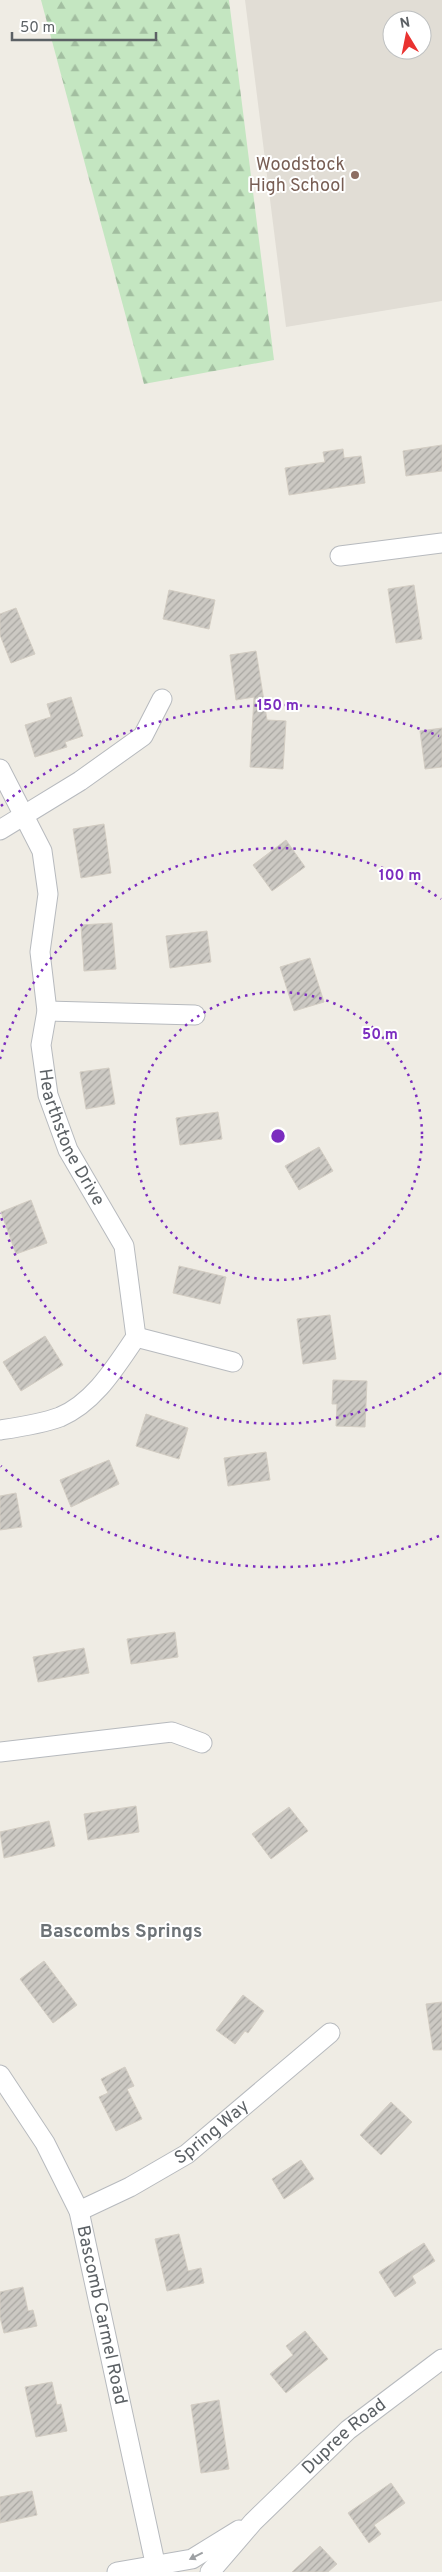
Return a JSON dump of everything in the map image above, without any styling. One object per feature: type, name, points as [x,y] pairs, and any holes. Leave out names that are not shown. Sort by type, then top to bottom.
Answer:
[{"type":"street","points":[[340,556],[442,543]]},
{"type":"street","points":[[0,830],[80,781],[143,736],[162,699]]},
{"type":"street","name":"Hearthstone Drive","points":[[0,769],[42,852],[48,894],[40,952],[47,1012],[41,1045],[48,1094],[68,1150],[124,1246],[136,1337]]},
{"type":"street","points":[[47,1012],[195,1016]]},
{"type":"street","points":[[0,1430],[61,1416],[90,1397],[111,1373],[136,1337],[233,1362]]},
{"type":"street","points":[[0,1752],[172,1732],[202,1743]]},
{"type":"street","name":"Spring Way","points":[[79,2211],[130,2187],[187,2154],[330,2033]]},
{"type":"street","name":"Bascomb Carmel Road","points":[[0,2075],[46,2143],[79,2211],[156,2569]]},
{"type":"street","name":"Dupree Road","points":[[210,2572],[253,2522],[348,2430],[442,2359]]},
{"type":"street","name":"Dupree Road","points":[[117,2572],[156,2569],[192,2559],[253,2522]]},
{"type":"shaded area","name":"Woodstock High School","points":[[245,0],[442,0],[442,301],[286,327]]},
{"type":"green space","points":[[41,0],[229,0],[274,360],[144,384]]},
{"type":"building","points":[[442,445],[442,471],[406,476],[403,451]]},
{"type":"building","points":[[343,449],[344,458],[361,456],[365,483],[289,495],[285,468],[325,462],[323,452]]},
{"type":"building","points":[[414,585],[422,639],[396,643],[388,589]]},
{"type":"building","points":[[169,590],[215,600],[209,629],[163,619]]},
{"type":"building","points":[[16,608],[35,654],[11,663],[0,635],[0,614]]},
{"type":"building","points":[[256,651],[267,720],[286,721],[283,769],[250,767],[254,697],[236,700],[230,655]]},
{"type":"building","points":[[71,697],[83,736],[65,742],[67,747],[35,757],[25,725],[51,717],[47,704]]},
{"type":"building","points":[[442,728],[442,767],[425,769],[420,731]]},
{"type":"building","points":[[104,824],[111,873],[81,878],[73,829]]},
{"type":"building","points":[[286,840],[305,867],[272,891],[253,865]]},
{"type":"building","points":[[112,923],[116,969],[84,971],[81,925]]},
{"type":"building","points":[[207,931],[211,962],[170,968],[166,936]]},
{"type":"building","points":[[310,958],[324,1002],[294,1011],[280,967]]},
{"type":"building","points":[[109,1068],[115,1104],[86,1109],[80,1072]]},
{"type":"building","points":[[218,1112],[222,1139],[180,1145],[176,1118]]},
{"type":"building","points":[[319,1147],[333,1171],[299,1190],[285,1166]]},
{"type":"building","points":[[31,1200],[47,1243],[16,1254],[1,1212]]},
{"type":"building","points":[[179,1266],[226,1277],[220,1304],[173,1293]]},
{"type":"building","points":[[330,1315],[336,1359],[303,1364],[297,1319]]},
{"type":"building","points":[[45,1336],[63,1365],[21,1391],[3,1362]]},
{"type":"building","points":[[333,1380],[367,1381],[365,1427],[336,1426],[337,1404],[332,1404]]},
{"type":"building","points":[[146,1414],[188,1428],[179,1459],[136,1446]]},
{"type":"building","points":[[266,1452],[270,1480],[228,1486],[224,1458]]},
{"type":"building","points":[[109,1460],[119,1484],[71,1507],[60,1480]]},
{"type":"building","points":[[16,1493],[22,1527],[0,1530],[0,1496]]},
{"type":"building","points":[[175,1632],[178,1657],[131,1664],[127,1639]]},
{"type":"building","points":[[84,1648],[89,1673],[38,1682],[33,1657]]},
{"type":"building","points":[[136,1806],[139,1832],[88,1840],[84,1814]]},
{"type":"building","points":[[289,1807],[308,1831],[271,1859],[252,1834]]},
{"type":"building","points":[[49,1821],[55,1846],[4,1858],[0,1832]]},
{"type":"building","points":[[44,1961],[77,2005],[53,2023],[20,1979]]},
{"type":"building","points":[[243,1995],[264,2011],[248,2033],[245,2031],[235,2044],[216,2030]]},
{"type":"building","points":[[442,2002],[442,2050],[433,2050],[426,2004]]},
{"type":"building","points":[[125,2067],[134,2086],[127,2089],[142,2119],[116,2131],[99,2097],[108,2093],[101,2079]]},
{"type":"building","points":[[391,2102],[412,2122],[381,2155],[360,2135]]},
{"type":"building","points":[[301,2160],[314,2179],[284,2199],[272,2179]]},
{"type":"building","points":[[179,2234],[188,2271],[201,2268],[204,2283],[167,2291],[155,2239]]},
{"type":"building","points":[[424,2243],[435,2261],[412,2276],[416,2283],[395,2297],[379,2272]]},
{"type":"building","points":[[23,2287],[28,2311],[33,2310],[37,2326],[4,2333],[0,2317],[0,2292]]},
{"type":"building","points":[[305,2331],[328,2359],[286,2393],[270,2374],[293,2355],[286,2346]]},
{"type":"building","points":[[52,2382],[57,2405],[61,2404],[67,2431],[36,2437],[25,2387]]},
{"type":"building","points":[[219,2400],[229,2469],[201,2473],[191,2405]]},
{"type":"building","points":[[391,2483],[405,2503],[374,2525],[381,2534],[369,2543],[348,2513]]},
{"type":"building","points":[[32,2491],[37,2515],[0,2523],[0,2497]]},
{"type":"building","points":[[320,2546],[337,2564],[328,2572],[292,2572]]},
{"type":"place","name":"Woodstock High School","points":[[355,175]]},
{"type":"district","name":"Bascombs Springs","points":[[121,1932]]}]
